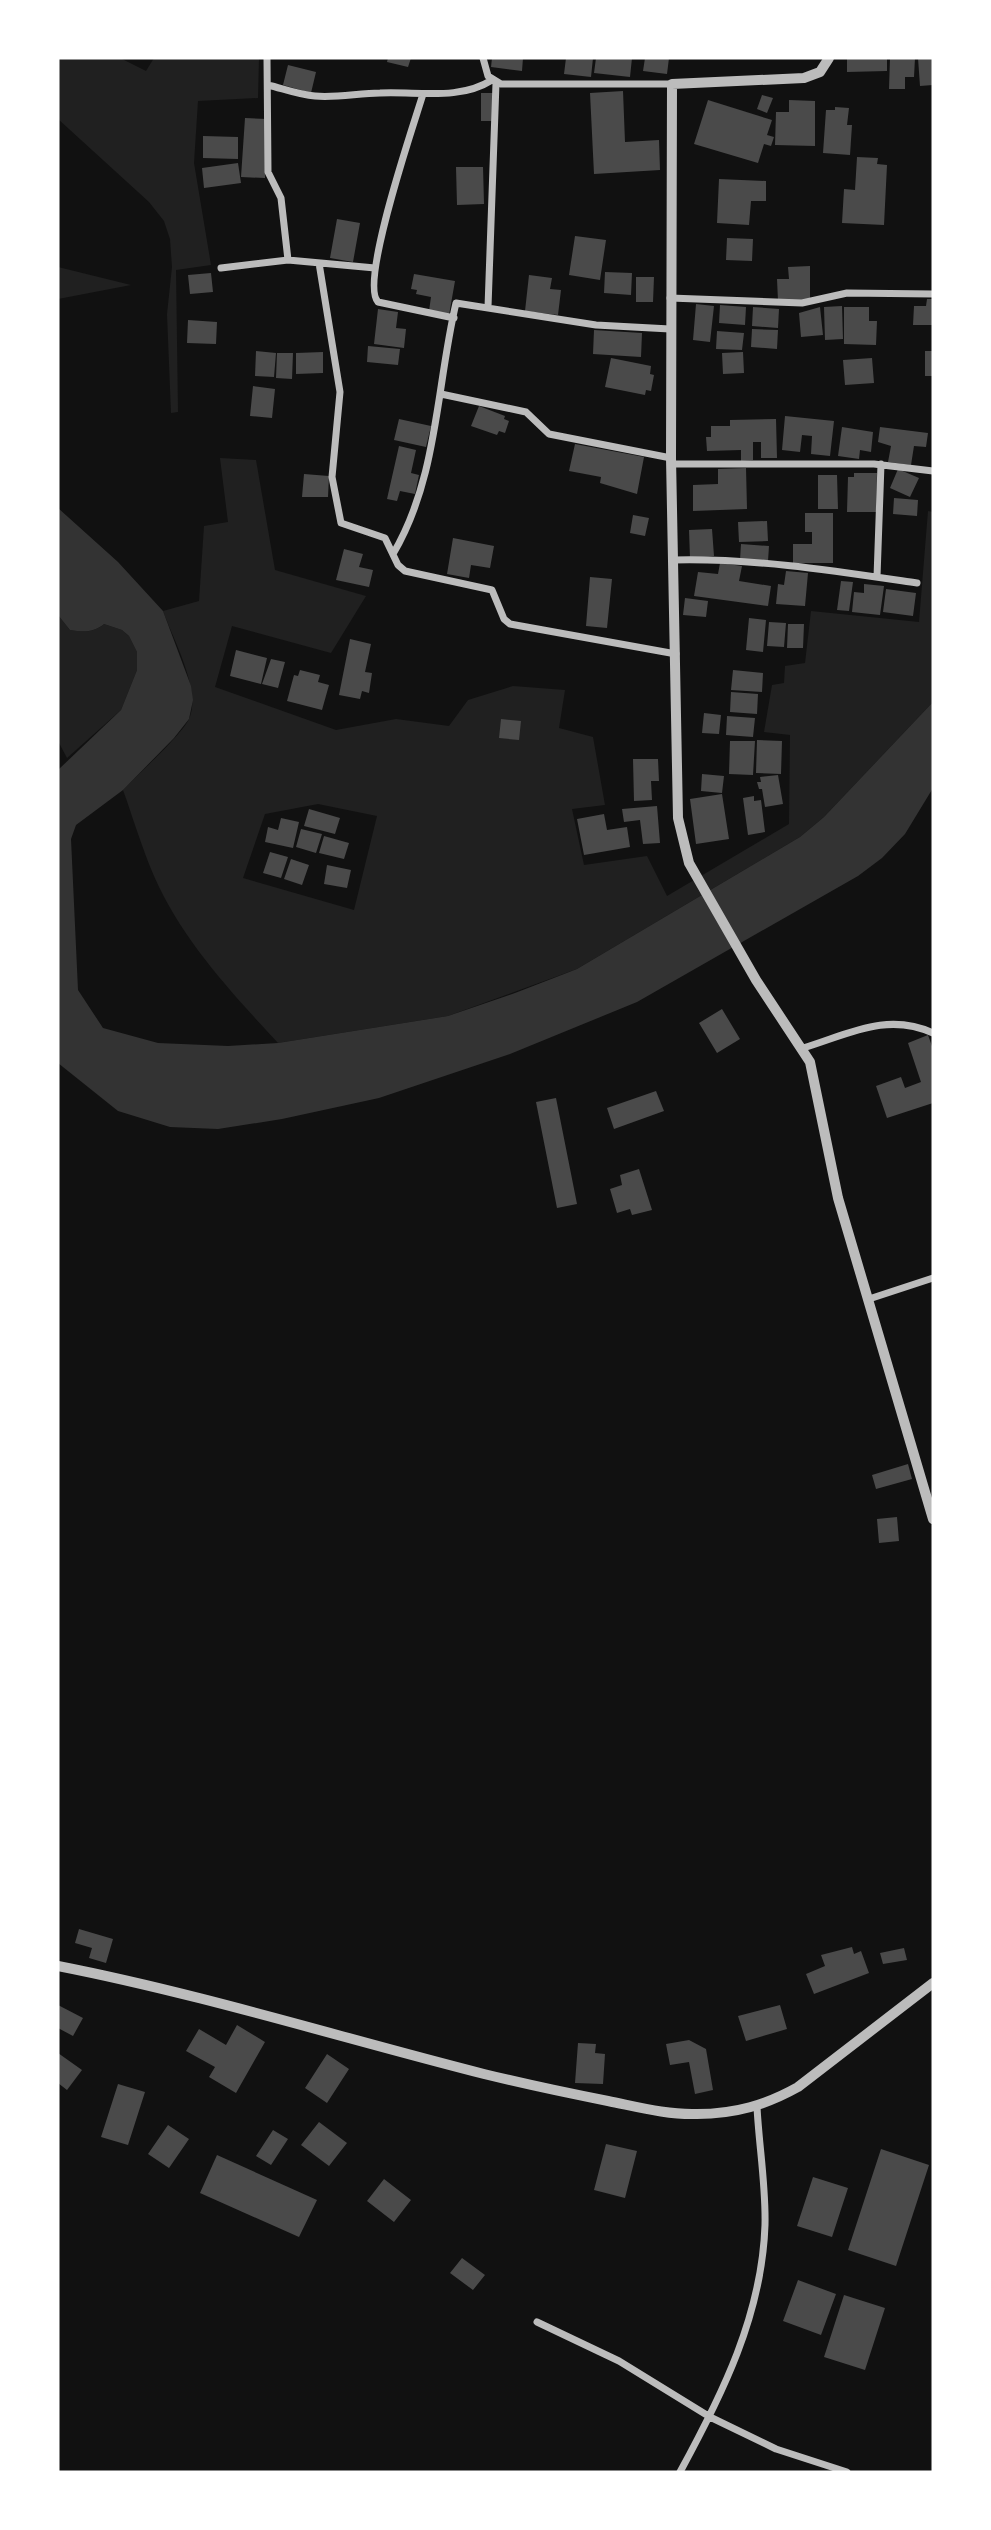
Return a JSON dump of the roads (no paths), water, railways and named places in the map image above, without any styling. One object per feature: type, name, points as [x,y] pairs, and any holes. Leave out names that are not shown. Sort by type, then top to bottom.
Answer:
[{"type":"street","points":[[267,58],[268,172],[281,198],[288,260]]},
{"type":"street","points":[[268,85],[317,97],[423,94],[478,88],[494,82],[672,84],[804,78],[820,72],[829,58]]},
{"type":"street","points":[[484,59],[494,82],[488,307]]},
{"type":"street","points":[[672,84],[671,461],[678,818],[689,863],[756,980],[810,1062],[838,1198],[933,1519]]},
{"type":"street","points":[[423,94],[391,199],[375,268],[373,295],[376,300],[454,318]]},
{"type":"street","points":[[220,268],[288,260],[375,268]]},
{"type":"street","points":[[319,263],[340,392],[332,477],[339,516],[344,525],[385,538],[398,565],[410,572],[489,589],[495,595],[504,619],[510,624],[676,654]]},
{"type":"street","points":[[670,298],[802,303],[847,293],[933,294]]},
{"type":"street","points":[[393,554],[414,514],[458,302],[592,325],[670,329]]},
{"type":"street","points":[[441,394],[526,412],[549,434],[671,461],[881,464],[933,471]]},
{"type":"street","points":[[877,577],[881,464]]},
{"type":"street","points":[[673,560],[715,559],[775,564],[917,583]]},
{"type":"street","points":[[803,1048],[891,1022],[913,1025],[933,1033]]},
{"type":"street","points":[[869,1299],[933,1278]]},
{"type":"street","points":[[58,1966],[142,1982],[331,2035],[559,2092],[667,2113],[729,2113],[757,2107],[798,2087],[933,1983]]},
{"type":"street","points":[[680,2472],[710,2417],[740,2348],[761,2257],[765,2225],[757,2107]]},
{"type":"street","points":[[537,2322],[620,2361],[710,2417],[776,2449],[847,2472]]}]
